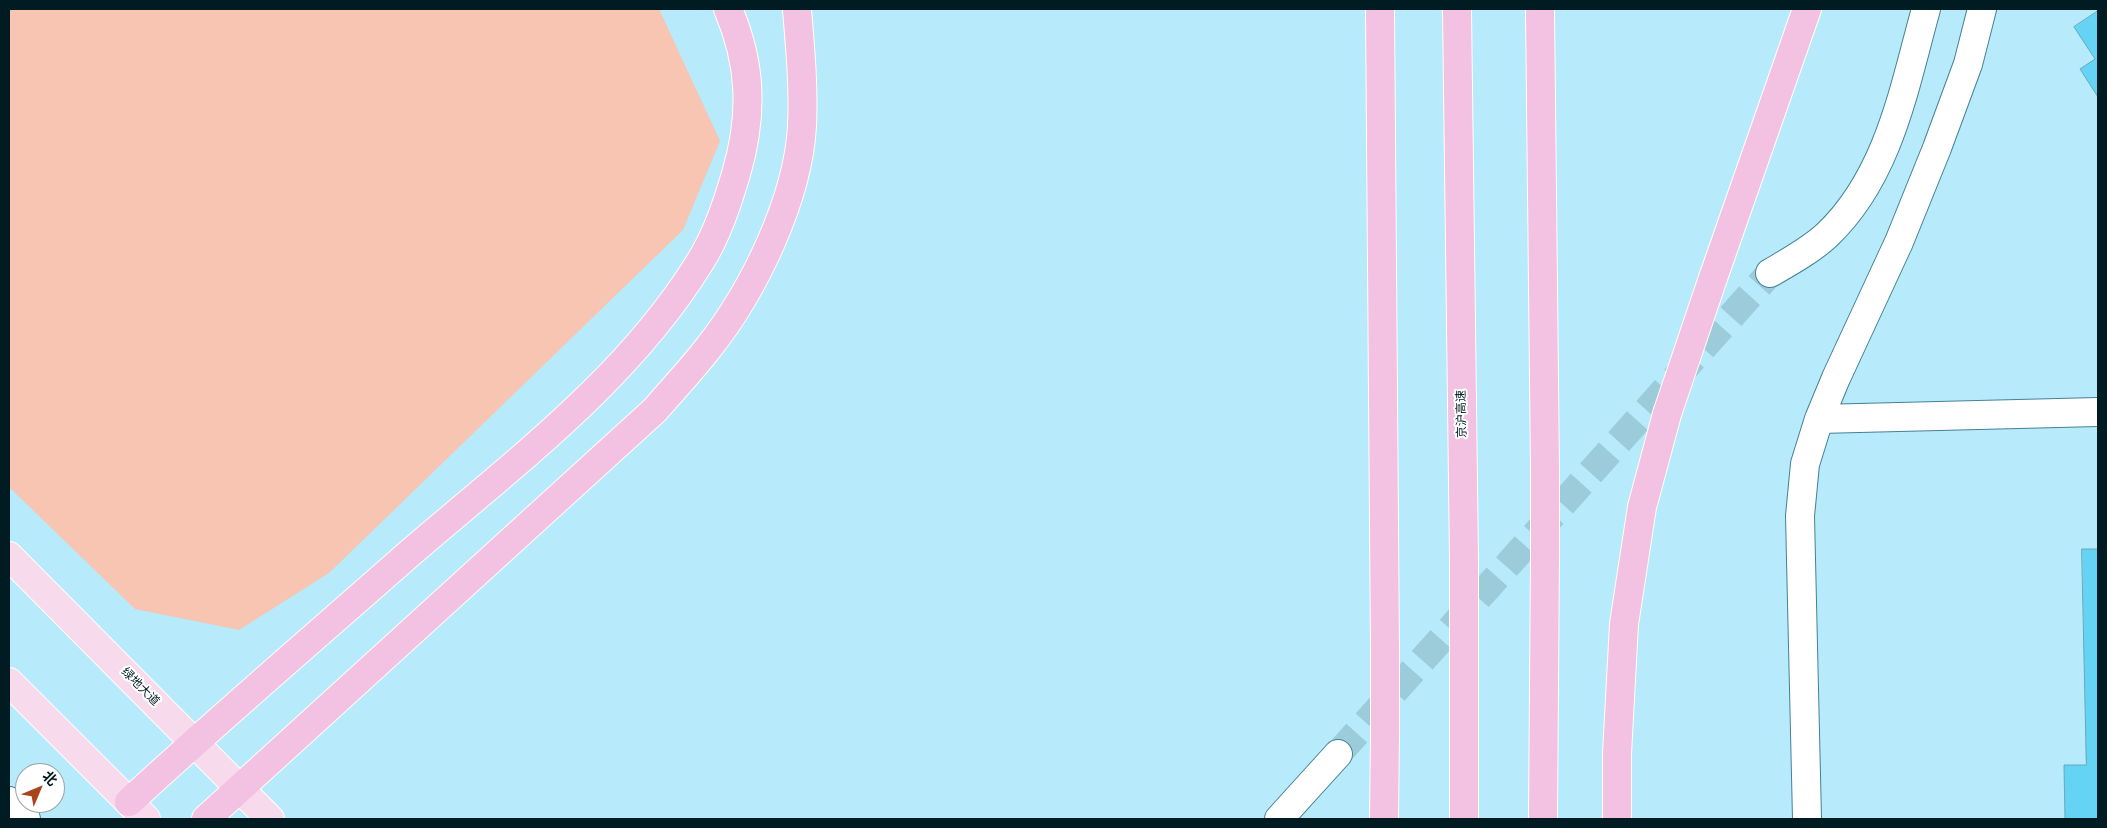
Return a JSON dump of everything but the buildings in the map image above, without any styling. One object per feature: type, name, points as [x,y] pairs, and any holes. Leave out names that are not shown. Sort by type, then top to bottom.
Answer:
[{"type":"highway","points":[[137,811],[195,741],[555,427],[617,369],[665,314],[702,260],[725,211],[748,119],[747,68],[728,9]]},
{"type":"highway","points":[[206,819],[654,410],[710,347],[747,291],[776,229],[793,181],[802,127],[797,9]]},
{"type":"highway","points":[[1380,9],[1385,651],[1384,819]]},
{"type":"highway","name":"京沪高速","points":[[1457,9],[1464,561],[1464,819]]},
{"type":"highway","points":[[1540,9],[1545,471],[1543,819]]},
{"type":"highway","points":[[1617,819],[1617,754],[1624,624],[1642,507],[1667,414],[1807,9]]},
{"type":"main road","name":"绿地大道","points":[[9,556],[195,741],[239,789],[270,819]]},
{"type":"main road","points":[[9,682],[137,811]]},
{"type":"street","points":[[1770,274],[1825,237],[1852,209],[1874,174],[1895,123],[1926,9]]},
{"type":"street","points":[[1807,819],[1800,516],[1805,464],[1819,420],[1836,378],[1900,242],[1968,64],[1982,9]]},
{"type":"street","points":[[1819,420],[2098,412]]},
{"type":"street","points":[[1279,819],[1338,754]]},
{"type":"street","points":[[9,801],[26,819]]},
{"type":"shaded area","points":[[9,9],[659,9],[720,141],[683,230],[329,573],[239,630],[135,609],[9,487]]},
{"type":"tunnel","points":[[1338,754],[1770,273]]}]
